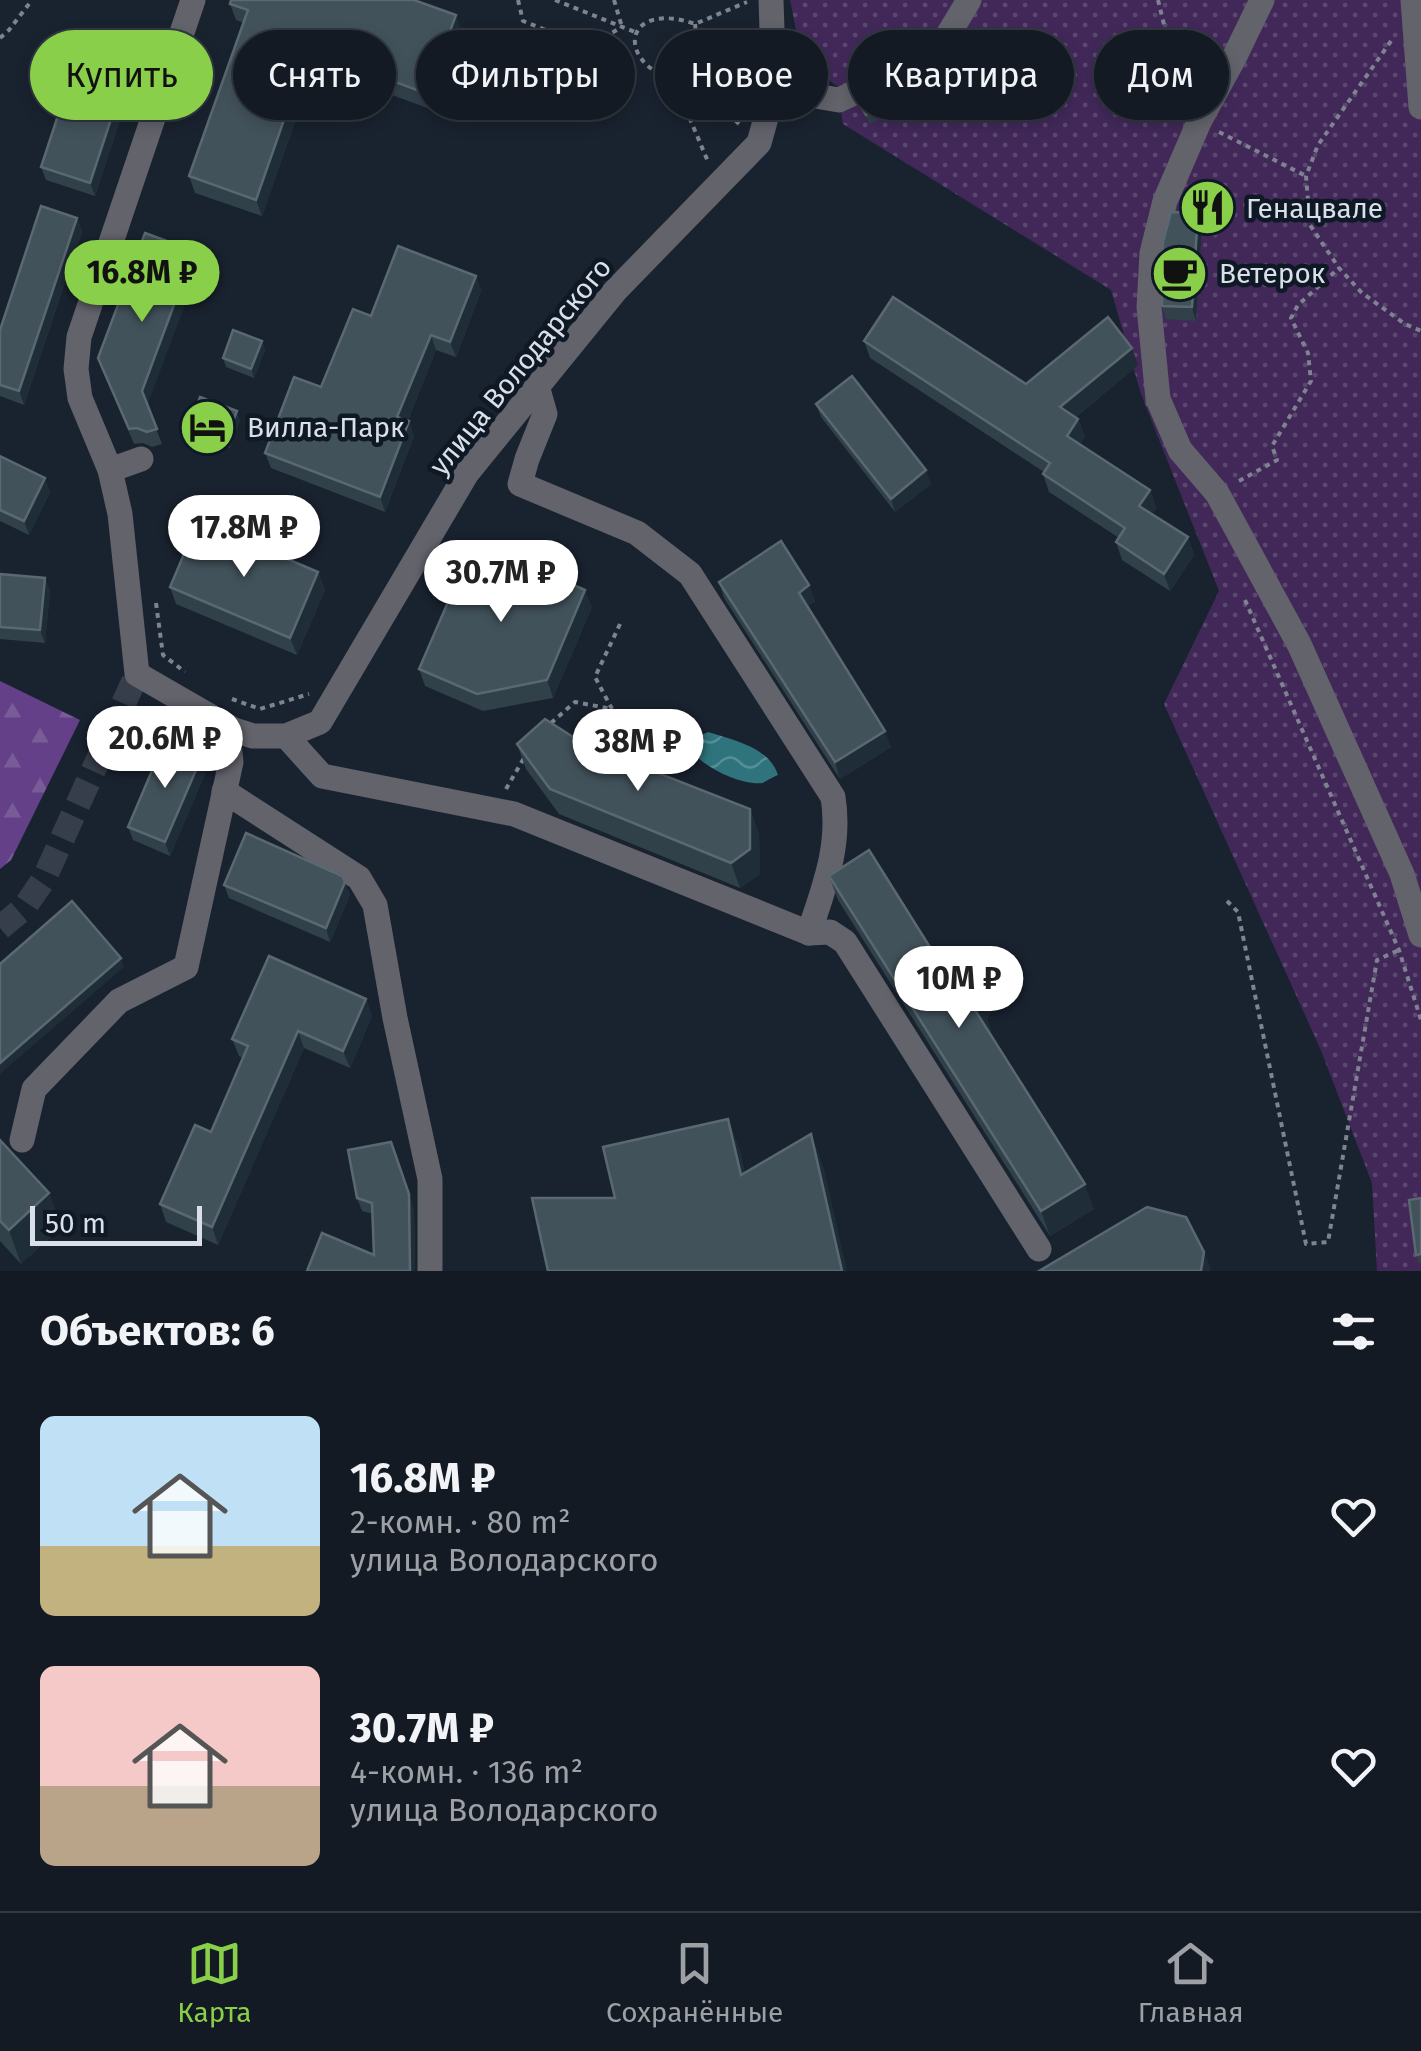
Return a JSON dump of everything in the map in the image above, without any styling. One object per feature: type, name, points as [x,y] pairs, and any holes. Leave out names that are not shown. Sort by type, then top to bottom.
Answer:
[{"type":"street","points":[[193,0],[78,337],[76,368],[80,398],[110,470],[120,514],[137,674],[243,733],[286,736],[322,776],[514,814],[810,933],[830,932],[845,942],[1039,1250]]},
{"type":"street","name":"улица Володарского","points":[[771,0],[772,30]]},
{"type":"street","points":[[828,98],[839,100],[936,54],[969,0]]},
{"type":"street","points":[[1262,0],[1199,122],[1165,202],[1152,252],[1149,307],[1158,400],[1180,450],[1217,493],[1299,644],[1402,874],[1421,935]]},
{"type":"street","points":[[1414,4],[1421,107]]},
{"type":"street","name":"улица Володарского","points":[[286,736],[320,722],[467,473],[615,291],[759,143],[765,120]]},
{"type":"street","points":[[537,386],[545,414],[520,484],[637,532],[690,574],[833,797],[837,820],[831,865],[810,933]]},
{"type":"street","points":[[110,470],[141,459]]},
{"type":"street","points":[[243,733],[243,767]]},
{"type":"street","points":[[22,1140],[34,1089],[46,1076],[119,1001],[186,967],[230,762],[229,744],[243,733]]},
{"type":"street","points":[[224,790],[359,878],[375,906],[430,1179],[430,1271]]},
{"type":"path","points":[[0,38],[32,0]]},
{"type":"path","points":[[518,0],[523,20],[588,47],[622,27]]},
{"type":"path","points":[[555,0],[630,30]]},
{"type":"path","points":[[614,0],[622,27]]},
{"type":"path","points":[[1158,0],[1186,112],[1306,176]]},
{"type":"path","points":[[635,32],[642,24],[663,18],[696,24],[742,4]]},
{"type":"path","points":[[1414,4],[1318,145],[1306,176],[1310,225],[1339,268],[1362,293],[1421,331]]},
{"type":"path","points":[[696,24],[697,30]]},
{"type":"path","points":[[635,45],[655,70]]},
{"type":"path","points":[[690,120],[704,152]]},
{"type":"path","points":[[1217,493],[1277,460],[1272,446],[1311,381],[1308,353],[1291,318],[1298,305],[1339,268]]},
{"type":"path","points":[[1242,593],[1399,950],[1421,1020]]},
{"type":"path","points":[[154,596],[163,655],[187,673]]},
{"type":"path","points":[[612,709],[595,677],[620,624]]},
{"type":"path","points":[[227,698],[260,709],[311,694]]},
{"type":"path","points":[[549,725],[575,702],[612,709],[684,737]]},
{"type":"path","points":[[494,810],[528,751]]},
{"type":"path","points":[[1228,901],[1238,912],[1306,1244],[1328,1242],[1377,960],[1399,950]]},
{"type":"green space","points":[[0,681],[80,720],[11,860],[0,869]]},
{"type":"shaded area","points":[[790,0],[1421,0],[1421,1271],[1377,1271],[1372,1183],[1320,1048],[1164,704],[1219,591],[1141,394],[1111,290],[843,124],[841,89],[828,79],[828,30],[796,30]]},
{"type":"water","points":[[708,732],[758,751],[778,775],[754,783],[735,779],[706,764],[693,753],[693,739]]},
{"type":"building","points":[[231,0],[414,0],[456,15],[450,30],[416,30],[416,90],[396,82],[396,30],[241,30],[248,10],[230,4]]},
{"type":"building","points":[[233,52],[233,120],[284,120],[256,200],[189,176],[209,120],[213,120],[213,108]]},
{"type":"building","points":[[56,120],[111,120],[90,183],[41,167]]},
{"type":"building","points":[[41,206],[77,218],[19,391],[0,385],[0,330]]},
{"type":"building","name":"Ветерок","points":[[1171,212],[1198,213],[1192,307],[1162,306],[1163,242]]},
{"type":"building","points":[[145,233],[194,251],[142,391],[157,429],[147,432],[129,429],[98,358]]},
{"type":"building","points":[[398,246],[476,276],[450,342],[431,335],[397,417],[409,421],[380,497],[265,453],[294,377],[321,387],[353,309],[371,316]]},
{"type":"building","points":[[893,297],[1026,384],[1108,317],[1132,348],[1060,407],[1078,419],[1067,436],[1150,490],[1139,506],[1188,537],[1164,574],[1116,542],[1125,528],[1043,474],[1050,463],[864,341]]},
{"type":"building","points":[[233,330],[262,341],[251,369],[223,358]]},
{"type":"building","points":[[852,376],[926,470],[891,499],[816,404]]},
{"type":"building","points":[[200,397],[237,411],[226,439],[190,424]]},
{"type":"building","points":[[0,456],[45,478],[24,521],[0,510]]},
{"type":"building","points":[[198,521],[318,572],[290,638],[170,587]]},
{"type":"building","points":[[781,541],[809,585],[799,593],[885,731],[835,762],[719,582]]},
{"type":"building","points":[[474,542],[585,590],[547,680],[477,694],[419,669]]},
{"type":"building","points":[[0,574],[45,578],[40,630],[0,627]]},
{"type":"building","points":[[545,719],[584,744],[750,809],[750,849],[731,863],[550,789],[517,744]]},
{"type":"building","points":[[165,740],[202,756],[165,842],[128,827]]},
{"type":"building","points":[[246,833],[342,876],[345,882],[326,928],[224,885]]},
{"type":"building","points":[[869,850],[938,960],[949,954],[955,962],[978,970],[983,983],[977,997],[982,1006],[975,1010],[1085,1184],[1041,1211],[829,876]]},
{"type":"building","points":[[72,901],[121,958],[0,1063],[0,964]]},
{"type":"building","points":[[269,956],[366,999],[343,1051],[298,1031],[212,1227],[160,1204],[195,1125],[211,1132],[248,1046],[232,1039]]},
{"type":"building","points":[[728,1119],[741,1175],[811,1134],[842,1271],[548,1271],[532,1198],[615,1198],[603,1147]]},
{"type":"building","points":[[0,1140],[49,1193],[9,1230],[0,1221]]},
{"type":"building","points":[[391,1142],[409,1194],[410,1271],[307,1271],[322,1233],[374,1255],[372,1203],[357,1198],[348,1150]]},
{"type":"building","points":[[1421,1198],[1421,1254],[1416,1255],[1409,1200]]},
{"type":"building","points":[[1147,1207],[1186,1217],[1204,1252],[1201,1271],[1039,1271]]},
{"type":"tunnel","points":[[0,928],[24,908],[44,879],[137,674]]},
{"type":"place","name":"Генацвале","points":[[1207,208]]},
{"type":"place","name":"Ветерок","points":[[1180,273]]},
{"type":"place","name":"Вилла-Парк","points":[[208,427]]}]
